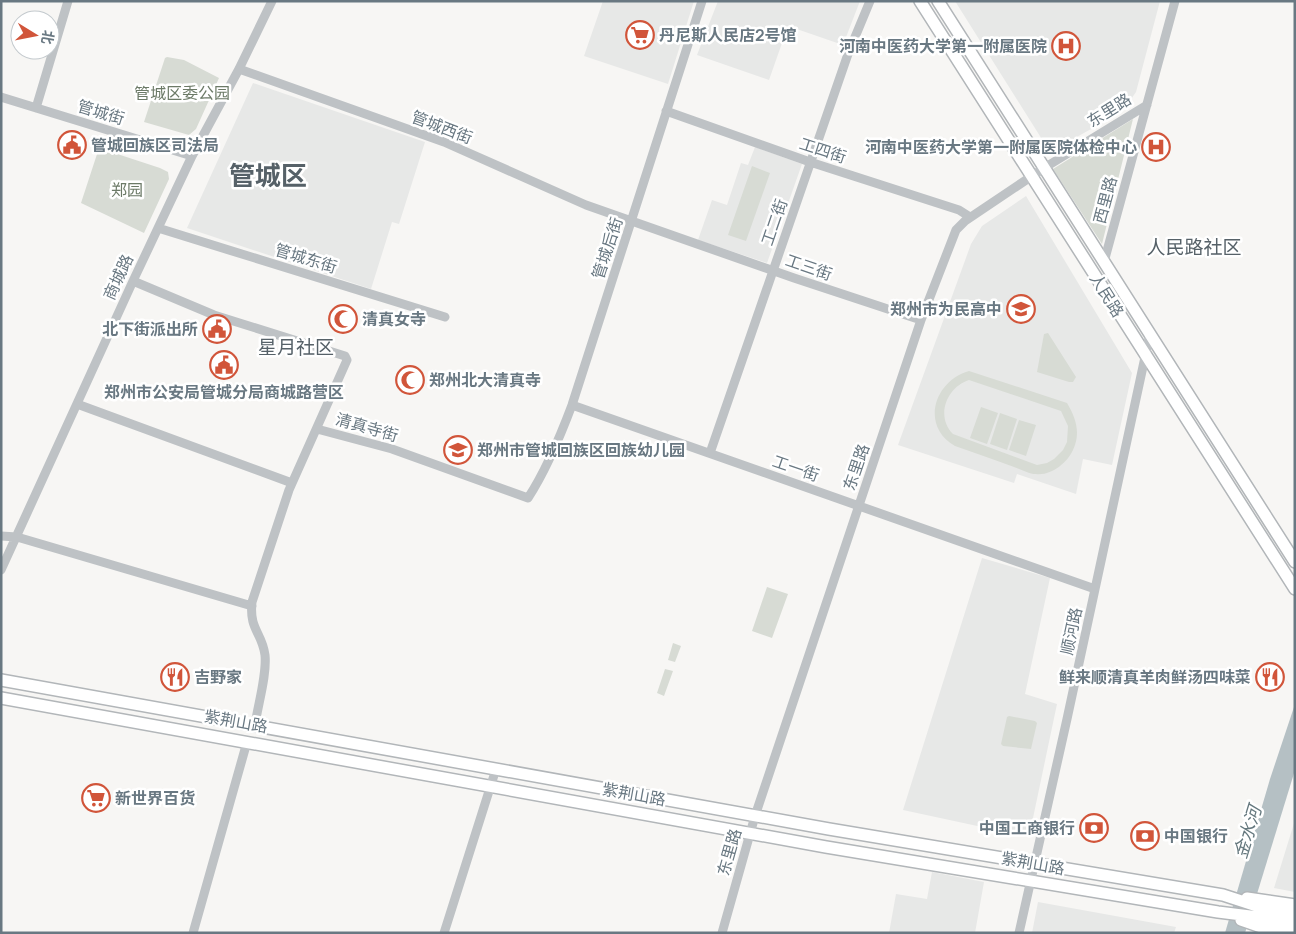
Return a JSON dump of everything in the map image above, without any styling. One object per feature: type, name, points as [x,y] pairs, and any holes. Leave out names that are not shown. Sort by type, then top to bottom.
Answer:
[{"type":"main road","name":"人民路","points":[[920,1],[1295,589]]},
{"type":"main road","name":"人民路","points":[[938,1],[1295,562]]},
{"type":"main road","name":"紫荆山路","points":[[1,680],[755,816],[1223,895],[1267,914]]},
{"type":"main road","name":"紫荆山路","points":[[1,698],[750,833],[1030,881],[1218,912],[1267,914]]},
{"type":"main road","points":[[1267,914],[1295,905]]},
{"type":"main road","points":[[1267,914],[1295,914]]},
{"type":"main road","points":[[1267,914],[1295,923]]},
{"type":"main road","points":[[1267,914],[1292,933]]},
{"type":"street","points":[[36,108],[68,1]]},
{"type":"street","name":"商城路","points":[[1,570],[192,156],[272,1]]},
{"type":"street","name":"管城后街","points":[[528,498],[538,483],[554,450],[572,405],[702,1]]},
{"type":"street","name":"工二街","points":[[710,454],[848,54],[870,1]]},
{"type":"street","name":"西里路","points":[[1104,262],[1175,1]]},
{"type":"street","name":"管城西街","points":[[239,68],[444,142],[586,205],[631,221]]},
{"type":"street","name":"管城街","points":[[1,97],[192,156]]},
{"type":"street","name":"东里路","points":[[722,933],[755,816],[921,320],[956,230],[970,217],[1044,168],[1147,105]]},
{"type":"street","name":"工四街","points":[[666,111],[810,162],[959,210],[970,217]]},
{"type":"street","name":"工三街","points":[[631,221],[921,320]]},
{"type":"street","name":"管城东街","points":[[158,228],[445,316]]},
{"type":"street","name":"清真寺街","points":[[133,281],[214,315],[345,356],[346,364],[317,429],[392,449],[528,498]]},
{"type":"street","name":"顺河路","points":[[1019,933],[1150,334]]},
{"type":"street","points":[[77,404],[292,483]]},
{"type":"street","name":"工一街","points":[[572,405],[1095,588]]},
{"type":"street","points":[[255,725],[265,663],[262,644],[250,615],[292,483],[317,429]]},
{"type":"street","points":[[1,536],[17,537],[252,606]]},
{"type":"street","points":[[193,933],[247,742]]},
{"type":"street","points":[[444,933],[496,769]]},
{"type":"shaded area","name":"丹尼斯人民店2号馆","points":[[603,1],[694,1],[668,84],[584,56]]},
{"type":"shaded area","points":[[718,1],[860,1],[843,45],[788,26],[769,80],[697,55]]},
{"type":"shaded area","name":"河南中医药大学第一附属医院","points":[[955,1],[1160,1],[1136,92],[1127,105],[1116,115],[1050,152]]},
{"type":"shaded area","points":[[253,83],[425,142],[399,224],[392,222],[371,289],[187,228]]},
{"type":"shaded area","points":[[755,147],[802,164],[767,263],[698,240],[712,200],[727,205],[741,163],[748,165]]},
{"type":"shaded area","name":"郑州市为民高中","points":[[1026,196],[1132,373],[1112,465],[1083,459],[1076,494],[1017,474],[1014,483],[898,445],[971,244],[982,226]]},
{"type":"shaded area","points":[[982,558],[1050,578],[1025,694],[1057,704],[1029,837],[903,810]]},
{"type":"shaded area","points":[[1295,704],[1295,770],[1245,933],[1225,933],[1270,779]]},
{"type":"shaded area","points":[[1295,820],[1295,892],[1274,888]]},
{"type":"shaded area","points":[[932,872],[984,882],[975,933],[889,933],[896,894],[927,899]]},
{"type":"shaded area","points":[[1038,902],[1176,927],[1174,933],[1032,933]]},
{"type":"green space","name":"管城区委公园","points":[[165,58],[184,60],[219,78],[196,129],[189,135],[144,122]]},
{"type":"green space","points":[[1133,119],[1102,244],[1053,169]]},
{"type":"green space","name":"郑园","points":[[99,148],[168,172],[169,179],[144,233],[81,203]]},
{"type":"green space","points":[[752,166],[770,173],[746,241],[728,235]]},
{"type":"green space","points":[[1048,333],[1076,377],[1073,382],[1037,372],[1044,334]]},
{"type":"green space","points":[[969,371],[1067,403],[1073,414],[1077,432],[1077,438],[1070,455],[1063,464],[1053,471],[1036,474],[955,446],[944,437],[938,427],[935,416],[940,394],[947,384],[957,376]],"holes":[[[969,380],[1061,411],[1068,426],[1067,442],[1063,450],[1054,459],[1037,465],[953,434],[948,427],[944,411],[950,395],[961,384]]]},
{"type":"green space","points":[[981,407],[998,413],[987,444],[970,438]]},
{"type":"green space","points":[[1000,413],[1017,419],[1007,450],[990,444]]},
{"type":"green space","points":[[1019,420],[1036,425],[1026,456],[1009,450]]},
{"type":"green space","points":[[767,587],[788,594],[772,638],[752,631]]},
{"type":"green space","points":[[673,643],[681,646],[675,662],[668,660]]},
{"type":"green space","points":[[665,669],[673,671],[664,696],[657,693]]},
{"type":"green space","points":[[1007,717],[1037,723],[1031,749],[1003,746],[1001,744]]},
{"type":"place","name":"丹尼斯人民店2号馆","points":[[640,35]]},
{"type":"place","name":"河南中医药大学第一附属医院","points":[[1066,46]]},
{"type":"place","name":"管城回族区司法局","points":[[72,145]]},
{"type":"place","name":"河南中医药大学第一附属医院体检中心","points":[[1156,147]]},
{"type":"place","name":"郑州市为民高中","points":[[1021,309]]},
{"type":"place","name":"清真女寺","points":[[343,319]]},
{"type":"place","name":"北下街派出所","points":[[217,329]]},
{"type":"place","name":"郑州市公安局管城分局商城路营区","points":[[224,365]]},
{"type":"place","name":"郑州北大清真寺","points":[[410,380]]},
{"type":"place","name":"郑州市管城回族区回族幼儿园","points":[[458,450]]},
{"type":"place","name":"吉野家","points":[[175,677]]},
{"type":"place","name":"鲜来顺清真羊肉鲜汤四味菜","points":[[1270,677]]},
{"type":"place","name":"新世界百货","points":[[96,798]]},
{"type":"place","name":"中国工商银行","points":[[1094,828]]},
{"type":"place","name":"中国银行","points":[[1145,836]]},
{"type":"district","name":"管城区","points":[[268,175]]},
{"type":"district","name":"人民路社区","points":[[1194,247]]},
{"type":"district","name":"星月社区","points":[[296,347]]},
{"type":"water label","name":"金水河","points":[[1247,832]]}]
